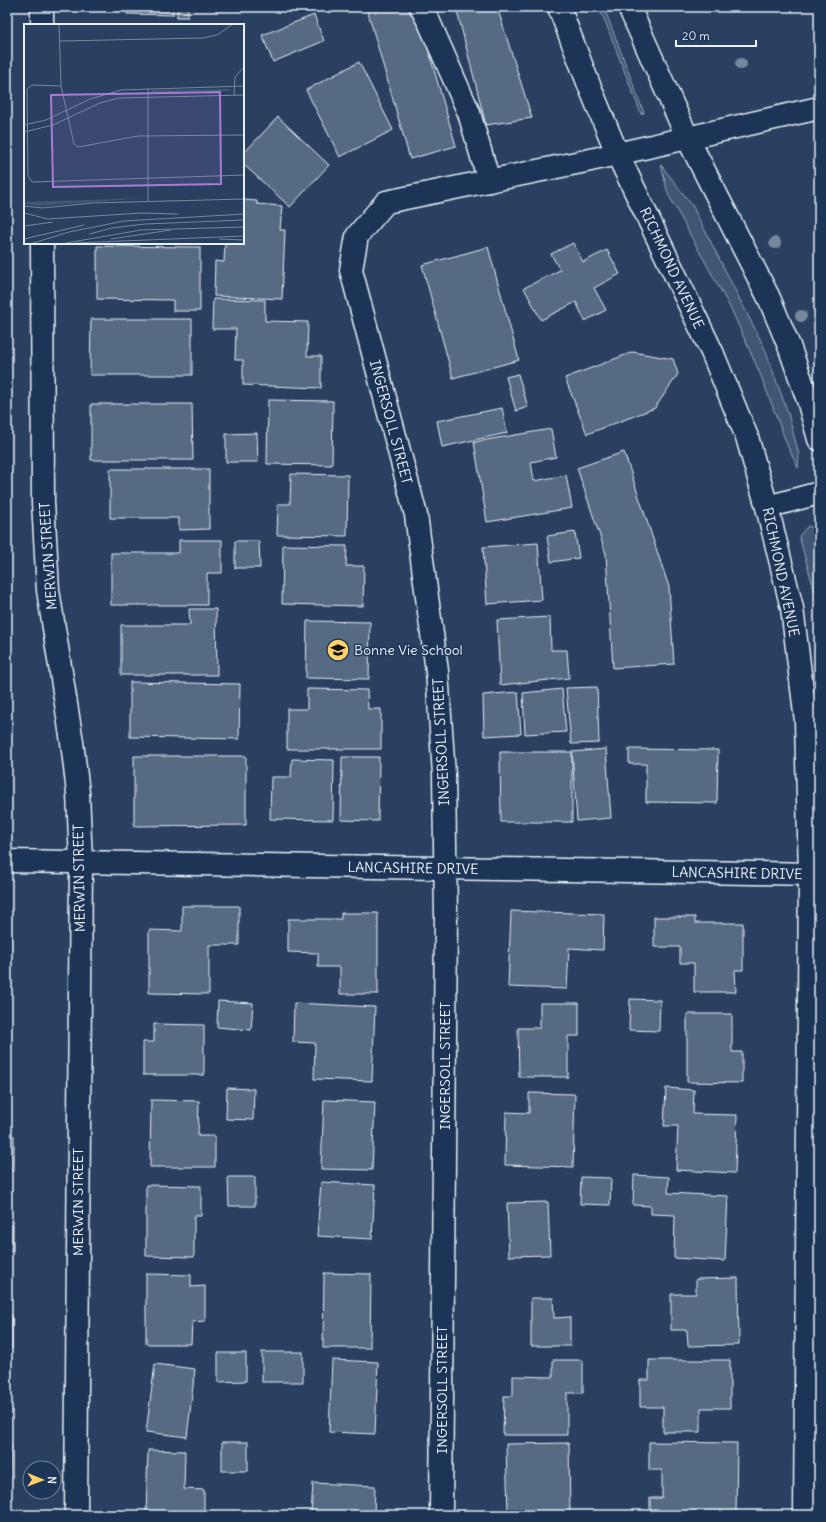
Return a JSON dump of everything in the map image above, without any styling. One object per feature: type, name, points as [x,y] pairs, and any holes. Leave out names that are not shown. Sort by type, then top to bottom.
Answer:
[{"type":"street","points":[[42,7],[42,24]]},
{"type":"street","points":[[421,7],[469,113],[489,181]]},
{"type":"street","name":"RICHMOND AVENUE","points":[[559,7],[589,85],[618,153],[712,352],[747,437],[767,506],[792,608],[806,722],[814,874],[805,1515]]},
{"type":"street","points":[[629,7],[688,139],[769,298],[789,346],[808,400],[819,439]]},
{"type":"street","name":"INGERSOLL STREET","points":[[441,1515],[446,868],[444,775],[437,671],[416,515],[351,270],[357,236],[386,202],[688,139],[819,108]]},
{"type":"street","name":"MERWIN STREET","points":[[42,244],[43,502],[48,590],[73,749],[78,793],[81,862],[76,1515]]},
{"type":"street","points":[[767,506],[819,494]]},
{"type":"street","name":"LANCASHIRE DRIVE","points":[[7,861],[814,874]]},
{"type":"shaded area","points":[[598,7],[603,7],[608,18],[644,113],[641,114],[605,21]]},
{"type":"shaded area","points":[[661,165],[692,205],[764,347],[788,413],[799,455],[798,468],[788,447],[761,376],[732,311],[668,194]]},
{"type":"shaded area","points":[[808,526],[819,530],[819,607],[799,536]]},
{"type":"building","points":[[127,7],[173,7],[173,15],[127,14]]},
{"type":"building","points":[[177,7],[188,7],[188,17],[177,17]]},
{"type":"building","points":[[375,7],[416,7],[456,146],[410,159],[367,9]]},
{"type":"building","points":[[456,7],[497,7],[532,118],[486,125]]},
{"type":"building","points":[[314,15],[324,41],[273,62],[262,35]]},
{"type":"building","points":[[359,62],[393,130],[340,157],[306,90]]},
{"type":"building","points":[[278,117],[329,165],[290,207],[244,165],[244,153]]},
{"type":"building","points":[[244,200],[257,201],[257,204],[282,206],[280,230],[285,230],[282,299],[214,296],[215,261],[224,262],[225,244],[244,244]]},
{"type":"building","points":[[573,243],[583,262],[607,250],[620,274],[594,288],[606,310],[585,321],[576,302],[541,320],[524,288],[560,270],[551,254]]},
{"type":"building","points":[[97,246],[200,247],[200,311],[173,311],[173,300],[97,299]]},
{"type":"building","points":[[488,247],[519,360],[453,378],[422,265]]},
{"type":"building","points":[[213,299],[265,300],[265,321],[308,322],[307,356],[321,356],[321,388],[243,385],[243,360],[235,360],[236,329],[212,329]]},
{"type":"building","points":[[91,319],[192,319],[192,375],[90,375]]},
{"type":"building","points":[[633,352],[673,359],[678,374],[655,408],[587,434],[565,378]]},
{"type":"building","points":[[518,374],[528,407],[516,411],[506,377]]},
{"type":"building","points":[[268,400],[333,401],[332,465],[267,464]]},
{"type":"building","points":[[91,404],[192,404],[193,460],[91,460]]},
{"type":"building","points":[[502,408],[507,433],[442,447],[437,421]]},
{"type":"building","points":[[551,429],[556,457],[531,462],[534,481],[566,475],[572,508],[487,522],[474,442]]},
{"type":"building","points":[[257,433],[258,462],[226,462],[226,434]]},
{"type":"building","points":[[624,452],[669,587],[674,664],[613,668],[606,554],[577,468]]},
{"type":"building","points":[[110,469],[209,469],[209,529],[179,530],[179,518],[110,518]]},
{"type":"building","points":[[291,474],[348,475],[347,536],[277,535],[278,504],[290,504]]},
{"type":"building","points":[[575,532],[579,558],[551,562],[547,536]]},
{"type":"building","points":[[179,540],[222,540],[222,573],[207,573],[207,605],[111,605],[111,553],[179,553]]},
{"type":"building","points":[[235,541],[259,541],[260,568],[235,568]]},
{"type":"building","points":[[538,543],[542,600],[487,604],[483,547]]},
{"type":"building","points":[[283,545],[347,546],[346,566],[364,566],[363,606],[282,604]]},
{"type":"building","points":[[189,609],[216,609],[217,675],[121,675],[121,625],[190,625]]},
{"type":"building","points":[[550,617],[551,650],[567,650],[569,678],[500,685],[497,620]]},
{"type":"building","name":"Bonne Vie School","points":[[307,621],[370,622],[369,679],[306,678]]},
{"type":"building","points":[[130,682],[240,684],[239,739],[130,737]]},
{"type":"building","points":[[597,687],[599,743],[571,744],[566,688]]},
{"type":"building","points":[[307,689],[367,690],[368,709],[381,709],[381,749],[287,749],[287,709],[307,709]]},
{"type":"building","points":[[562,689],[566,732],[525,734],[523,693]]},
{"type":"building","points":[[518,692],[521,734],[484,736],[483,695]]},
{"type":"building","points":[[606,749],[611,818],[577,821],[572,752]]},
{"type":"building","points":[[629,749],[718,750],[717,803],[646,802],[646,764],[629,764]]},
{"type":"building","points":[[500,752],[572,752],[572,822],[501,822]]},
{"type":"building","points":[[134,756],[246,756],[246,825],[134,826]]},
{"type":"building","points":[[342,757],[379,757],[378,821],[341,820]]},
{"type":"building","points":[[292,759],[334,760],[333,820],[270,819],[271,777],[291,777]]},
{"type":"building","points":[[182,906],[239,906],[239,945],[209,945],[209,994],[149,993],[149,930],[182,931]]},
{"type":"building","points":[[511,911],[604,914],[603,950],[569,948],[567,989],[508,987]]},
{"type":"building","points":[[341,913],[378,913],[378,994],[340,994],[340,967],[318,967],[318,953],[288,952],[288,919],[341,919]]},
{"type":"building","points":[[654,917],[695,917],[695,923],[743,923],[743,970],[735,970],[736,992],[694,992],[694,963],[680,963],[680,947],[654,947]]},
{"type":"building","points":[[7,931],[11,931],[9,994],[7,994]]},
{"type":"building","points":[[630,999],[660,1000],[659,1031],[629,1030]]},
{"type":"building","points":[[218,1001],[253,1003],[251,1030],[217,1027]]},
{"type":"building","points":[[294,1003],[375,1007],[372,1081],[314,1079],[315,1043],[293,1042]]},
{"type":"building","points":[[540,1003],[579,1003],[579,1036],[568,1036],[568,1077],[519,1077],[518,1028],[540,1028]]},
{"type":"building","points":[[687,1014],[732,1014],[732,1052],[742,1052],[742,1083],[687,1082]]},
{"type":"building","points":[[154,1024],[204,1025],[204,1075],[143,1075],[143,1042],[154,1042]]},
{"type":"building","points":[[227,1088],[254,1089],[253,1120],[226,1119]]},
{"type":"building","points":[[666,1088],[694,1090],[693,1114],[737,1115],[735,1173],[676,1170],[678,1126],[664,1126]]},
{"type":"building","points":[[529,1093],[575,1094],[573,1167],[505,1165],[506,1112],[529,1113]]},
{"type":"building","points":[[151,1100],[199,1101],[198,1136],[215,1136],[215,1167],[150,1167]]},
{"type":"building","points":[[324,1100],[375,1102],[372,1170],[321,1169]]},
{"type":"building","points":[[7,1136],[14,1136],[14,1171],[7,1171]]},
{"type":"building","points":[[634,1175],[669,1177],[668,1193],[728,1196],[725,1261],[674,1258],[675,1215],[651,1214],[651,1206],[633,1205]]},
{"type":"building","points":[[228,1177],[255,1177],[255,1206],[229,1206]]},
{"type":"building","points":[[581,1177],[611,1178],[610,1205],[580,1204]]},
{"type":"building","points":[[321,1182],[375,1185],[372,1239],[317,1236]]},
{"type":"building","points":[[146,1185],[201,1186],[201,1216],[194,1216],[194,1257],[146,1256]]},
{"type":"building","points":[[548,1202],[550,1255],[509,1256],[507,1203]]},
{"type":"building","points":[[7,1221],[13,1221],[13,1251],[7,1251]]},
{"type":"building","points":[[324,1273],[371,1274],[370,1348],[323,1348]]},
{"type":"building","points":[[146,1274],[191,1275],[191,1287],[205,1286],[205,1321],[192,1322],[191,1344],[146,1344]]},
{"type":"building","points":[[738,1278],[739,1345],[688,1346],[687,1330],[671,1330],[671,1294],[696,1294],[696,1279]]},
{"type":"building","points":[[531,1298],[553,1298],[554,1318],[570,1317],[570,1346],[531,1346]]},
{"type":"building","points":[[7,1315],[12,1315],[12,1348],[7,1348]]},
{"type":"building","points":[[262,1352],[303,1352],[303,1382],[262,1382]]},
{"type":"building","points":[[218,1353],[246,1353],[246,1381],[218,1382]]},
{"type":"building","points":[[332,1360],[378,1362],[375,1434],[329,1432]]},
{"type":"building","points":[[553,1360],[583,1360],[583,1393],[567,1393],[567,1435],[503,1435],[504,1396],[513,1396],[513,1376],[553,1377]]},
{"type":"building","points":[[649,1360],[730,1360],[730,1408],[701,1408],[701,1432],[663,1432],[663,1407],[640,1407],[640,1380],[649,1380]]},
{"type":"building","points":[[155,1364],[195,1369],[187,1437],[146,1432]]},
{"type":"building","points":[[7,1366],[11,1366],[7,1436]]},
{"type":"building","points":[[222,1442],[248,1442],[248,1471],[222,1471]]},
{"type":"building","points":[[649,1442],[737,1443],[736,1515],[650,1515],[650,1498],[662,1498],[662,1470],[649,1470]]},
{"type":"building","points":[[569,1443],[570,1515],[508,1515],[506,1444]]},
{"type":"building","points":[[7,1444],[11,1444],[9,1515],[7,1515]]},
{"type":"building","points":[[148,1450],[185,1451],[184,1489],[204,1490],[204,1515],[146,1515]]},
{"type":"building","points":[[313,1483],[375,1486],[374,1515],[311,1515]]},
{"type":"place","name":"Bonne Vie School","points":[[338,650]]}]
